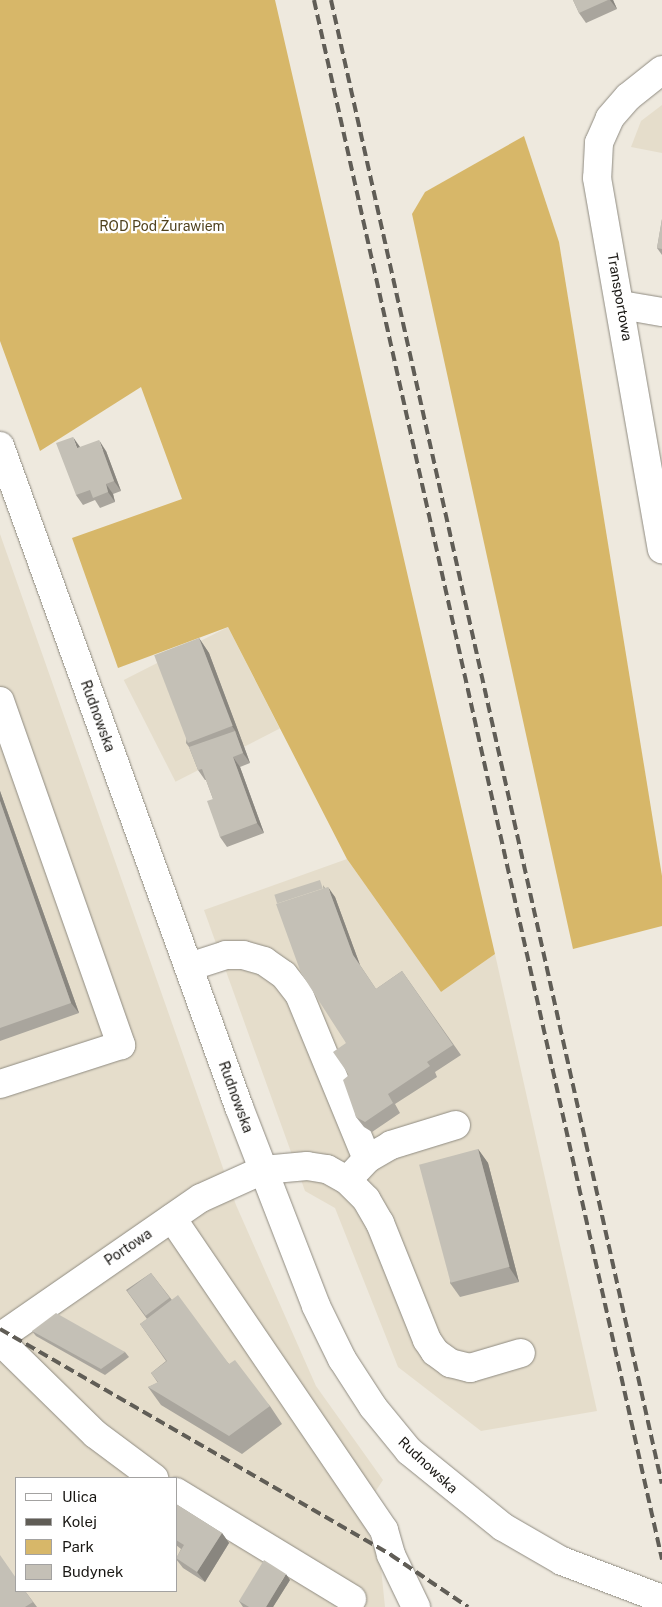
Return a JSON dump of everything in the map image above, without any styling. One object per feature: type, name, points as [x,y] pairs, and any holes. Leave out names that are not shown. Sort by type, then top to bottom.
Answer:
[{"type":"main road","name":"Transportowa","points":[[662,70],[616,111],[600,143],[597,178],[621,305],[662,548]]},
{"type":"main road","points":[[621,305],[662,312]]},
{"type":"main road","name":"Rudnowska","points":[[0,446],[263,1170],[316,1306],[342,1359],[373,1407],[409,1451],[503,1527],[562,1562],[608,1581],[662,1599]]},
{"type":"main road","points":[[0,701],[121,1045],[0,1084]]},
{"type":"main road","points":[[189,967],[226,955],[244,955],[264,961],[284,975],[305,1008],[367,1159]]},
{"type":"main road","points":[[347,1180],[367,1159],[392,1145],[456,1125]]},
{"type":"main road","name":"Portowa","points":[[0,1337],[201,1198],[263,1170],[307,1166],[327,1169],[347,1180],[366,1199],[380,1223],[427,1340],[435,1352],[450,1363],[470,1368],[521,1353]]},
{"type":"main road","points":[[172,1218],[384,1530],[391,1555],[416,1607]]},
{"type":"main road","points":[[0,1341],[95,1434],[153,1477]]},
{"type":"main road","points":[[178,1493],[352,1599]]},
{"type":"shaded area","points":[[662,105],[662,153],[631,147],[641,121]]},
{"type":"shaded area","points":[[0,534],[236,1205],[316,1386],[383,1480],[361,1513],[381,1568],[385,1607],[0,1607]]},
{"type":"shaded area","points":[[228,627],[280,729],[176,782],[124,680]]},
{"type":"shaded area","points":[[347,859],[441,992],[495,954],[597,1411],[481,1431],[398,1367],[335,1208],[305,1191],[204,910]]},
{"type":"green space","name":"ROD Pod Żurawiem","points":[[0,0],[275,0],[495,954],[441,992],[347,859],[228,627],[118,668],[72,538],[182,499],[141,387],[40,451],[0,341]]},
{"type":"green space","points":[[524,136],[559,242],[662,876],[662,926],[573,949],[412,214],[425,192]]},
{"type":"building","points":[[573,0],[608,0],[579,13]]},
{"type":"building","points":[[662,219],[662,249],[657,248]]},
{"type":"building","points":[[73,437],[77,448],[99,440],[114,481],[106,484],[108,492],[93,498],[90,490],[76,495],[56,443]]},
{"type":"building","points":[[199,638],[233,726],[188,743],[154,655]]},
{"type":"building","points":[[235,731],[243,753],[233,757],[257,823],[220,837],[207,801],[213,799],[202,769],[198,770],[189,747]]},
{"type":"building","points":[[0,801],[71,1003],[0,1028]]},
{"type":"building","points":[[320,880],[323,889],[277,903],[274,895]]},
{"type":"building","points":[[328,887],[353,955],[376,989],[402,971],[453,1045],[427,1062],[430,1066],[388,1094],[393,1103],[365,1122],[356,1117],[343,1080],[349,1075],[333,1052],[346,1043],[301,973],[276,904]]},
{"type":"building","points":[[478,1149],[510,1267],[451,1283],[419,1165]]},
{"type":"building","points":[[151,1273],[170,1298],[146,1316],[127,1291]]},
{"type":"building","points":[[178,1295],[229,1364],[235,1360],[270,1406],[229,1436],[148,1387],[158,1382],[151,1373],[167,1361],[140,1324]]},
{"type":"building","points":[[56,1313],[125,1352],[101,1369],[32,1331]]},
{"type":"building","points":[[178,1505],[222,1533],[197,1572],[178,1559],[178,1555],[184,1545],[178,1541]]},
{"type":"building","points":[[0,1555],[15,1577],[15,1592],[26,1592],[33,1602],[25,1607],[0,1607]]},
{"type":"building","points":[[264,1560],[286,1574],[266,1607],[249,1607],[239,1601]]},
{"type":"railway","points":[[314,0],[662,1560]]},
{"type":"railway","points":[[331,0],[662,1484]]},
{"type":"railway","points":[[0,1329],[391,1555],[468,1607]]}]
